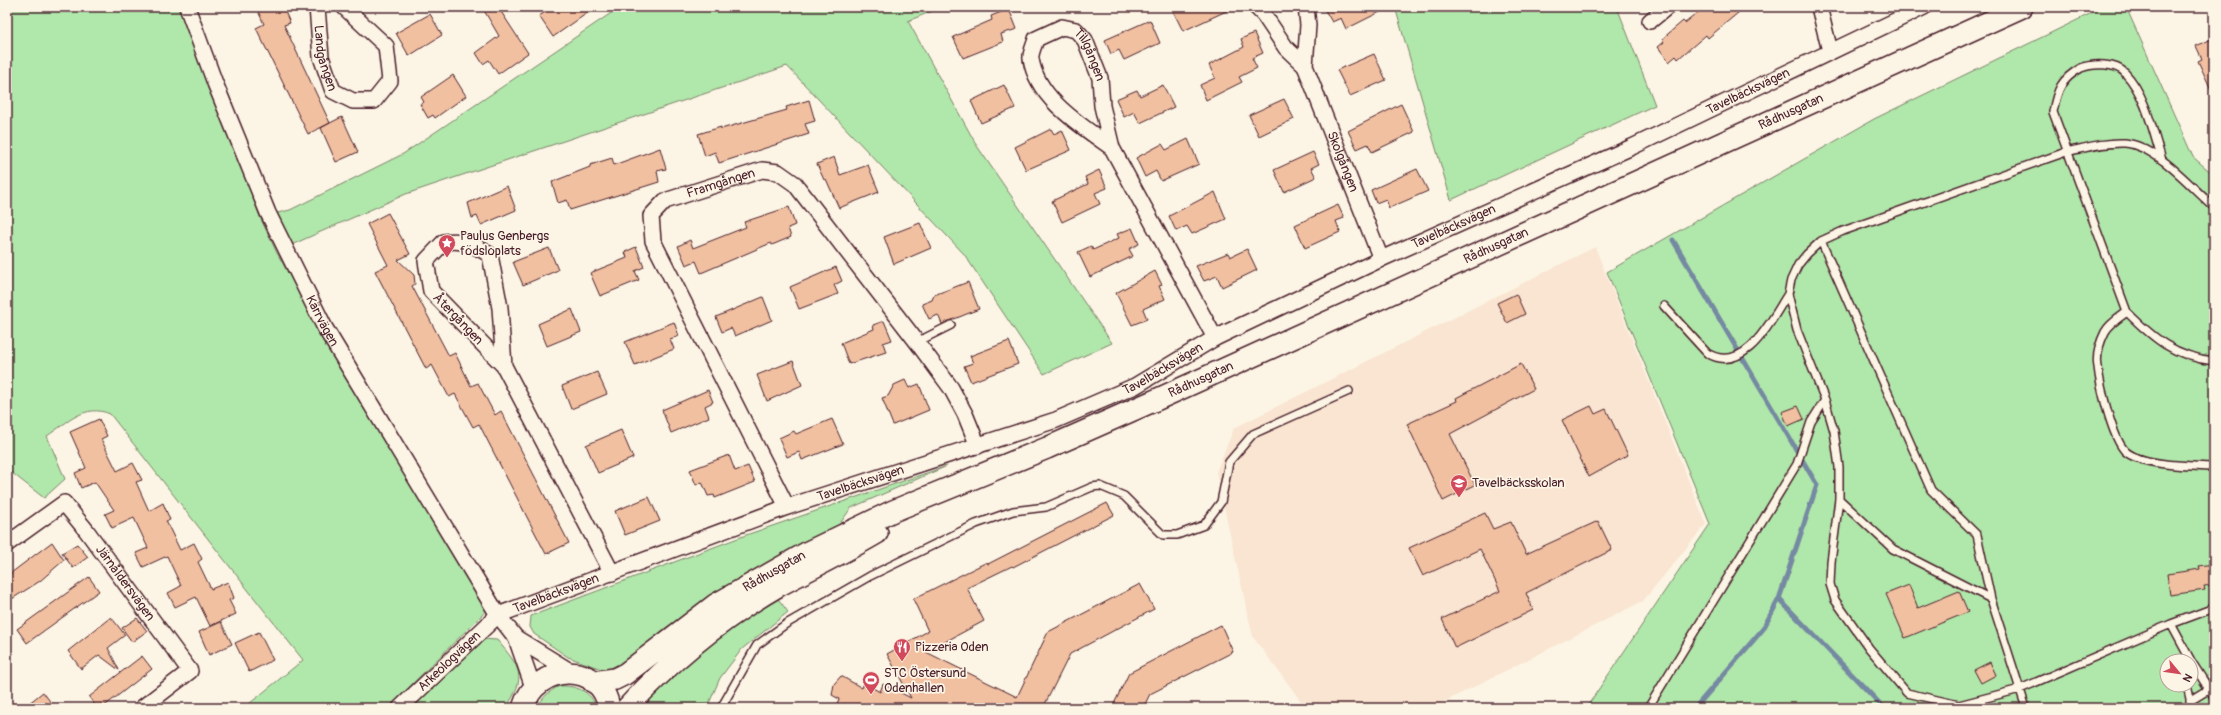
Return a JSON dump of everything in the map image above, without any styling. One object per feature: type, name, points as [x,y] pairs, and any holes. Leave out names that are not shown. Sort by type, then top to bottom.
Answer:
[{"type":"main road","name":"Rådhusgatan","points":[[593,682],[615,679],[625,674],[715,605],[810,551],[893,511],[1208,376],[2022,7]]},
{"type":"main road","name":"Rådhusgatan","points":[[627,708],[647,686],[695,642],[760,598],[863,542],[968,480]]},
{"type":"main road","points":[[523,708],[526,698],[533,687],[545,678],[558,673],[573,673],[593,682],[603,693],[609,708]]},
{"type":"street","name":"Kärrvägen","points":[[187,7],[215,83],[268,213],[325,328],[498,615]]},
{"type":"street","name":"Landgången","points":[[317,7],[321,57],[333,91],[353,101],[374,101],[390,81],[386,46],[344,7]]},
{"type":"street","name":"Skolgången","points":[[1256,7],[1264,15],[1286,48],[1305,66],[1381,259]]},
{"type":"street","name":"Skolgången","points":[[1305,66],[1308,25],[1306,7]]},
{"type":"street","points":[[1650,21],[1667,7]]},
{"type":"street","points":[[1819,7],[1830,52]]},
{"type":"street","name":"Tavelbäcksvägen","points":[[533,687],[516,638],[498,615],[788,507],[1056,420],[1135,386],[1215,338],[1381,259],[1632,147],[1924,7]]},
{"type":"street","name":"Tillgången","points":[[1112,148],[1069,116],[1050,96],[1036,77],[1030,58],[1036,39],[1062,27],[1076,30],[1085,40],[1100,78],[1102,106],[1112,148],[1215,338]]},
{"type":"street","name":"Framgången","points":[[788,507],[653,240],[651,216],[665,201],[762,170],[778,172],[795,184],[917,342],[966,414],[978,446]]},
{"type":"street","name":"Återgången","points":[[504,366],[500,308],[490,255],[470,242],[456,240],[444,242],[426,261],[431,291],[504,366],[612,573]]},
{"type":"street","name":"Järnåldersvägen","points":[[7,544],[64,504],[86,530],[190,671],[142,708]]},
{"type":"street","name":"Arkeologvägen","points":[[400,708],[498,615]]},
{"type":"street","name":"Tavelbäcksvägen","points":[[516,638],[573,673]]},
{"type":"lane","points":[[2162,160],[2140,96],[2124,72],[2105,64],[2087,66],[2069,75],[2057,91],[2053,112],[2066,152],[2127,312],[2147,332],[2166,346],[2195,359],[2214,361]]},
{"type":"lane","points":[[1664,306],[1707,353],[1715,358],[1725,360],[1735,357],[1751,346],[1762,334],[1788,294],[1791,280],[1798,265],[1822,241],[1843,231],[2066,152],[2100,144],[2126,143],[2145,150],[2162,160],[2214,207]]},
{"type":"lane","points":[[1822,241],[1931,490],[1977,535],[1991,599],[2026,708]]},
{"type":"lane","points":[[1788,294],[1797,330],[1825,400],[1834,431],[1839,467],[1840,499],[1831,562],[1830,584],[1834,600],[1864,642],[1907,693],[1959,706],[2020,688],[2170,624],[2214,608]]},
{"type":"lane","points":[[2127,312],[2106,330],[2100,343],[2097,366],[2106,406],[2117,437],[2126,451],[2143,460],[2163,464],[2214,467]]},
{"type":"lane","points":[[917,342],[951,325]]},
{"type":"lane","points":[[721,708],[757,645],[786,624],[870,576],[976,524],[1013,511],[1046,508],[1092,487],[1100,486],[1124,496],[1163,535],[1177,536],[1204,525],[1221,502],[1229,462],[1254,434],[1349,391]]},
{"type":"lane","points":[[1648,708],[1797,464],[1811,422],[1825,400]]},
{"type":"lane","points":[[1840,499],[1893,549],[1991,599]]},
{"type":"lane","points":[[2170,624],[2187,653]]},
{"type":"lane","points":[[2183,646],[2183,653]]},
{"type":"lane","points":[[2199,675],[2208,690],[2214,696]]},
{"type":"lane","points":[[2191,705],[2208,690]]},
{"type":"lane","points":[[2189,693],[2191,705]]},
{"type":"shaded area","name":"Tavelbäcksskolan","points":[[1595,247],[1706,524],[1643,601],[1432,708],[1306,708],[1253,637],[1216,472],[1234,428]]},
{"type":"green space","points":[[7,7],[182,7],[260,217],[276,251],[322,334],[488,609],[388,708],[244,708],[303,660],[110,414],[101,411],[84,413],[69,420],[47,436],[65,479],[44,498],[7,469]]},
{"type":"green space","points":[[620,7],[942,7],[908,21],[977,146],[1112,343],[1044,374],[964,254],[787,66],[406,194],[289,246],[273,214],[290,210],[403,154]]},
{"type":"green space","points":[[1395,7],[1617,7],[1655,105],[1451,200]]},
{"type":"green space","points":[[2104,7],[2126,7],[2193,157],[2214,175],[2214,708],[1586,708],[1710,524],[1607,272],[1874,119]]},
{"type":"green space","points":[[947,466],[851,508],[836,529],[717,592],[664,629],[623,665],[604,670],[568,657],[534,634],[530,627],[531,616],[746,535]]},
{"type":"green space","points":[[776,596],[788,612],[742,649],[720,678],[707,708],[639,708],[705,644]]},
{"type":"green space","points":[[482,639],[497,640],[516,665],[519,680],[513,697],[506,708],[412,708]]},
{"type":"green space","points":[[559,686],[582,690],[591,697],[596,708],[537,708],[546,695]]},
{"type":"building","points":[[256,7],[283,7],[290,23],[284,25],[330,123],[308,134],[256,28],[264,24]]},
{"type":"building","points":[[482,7],[498,7],[528,53],[498,74],[489,60],[483,64],[476,53],[499,36]]},
{"type":"building","points":[[553,7],[596,7],[553,37],[539,16]]},
{"type":"building","points":[[1171,7],[1235,7],[1183,31]]},
{"type":"building","points":[[1323,7],[1390,7],[1346,29],[1341,18],[1332,22]]},
{"type":"building","points":[[1705,7],[1745,7],[1708,38],[1706,35],[1678,59],[1676,56],[1669,62],[1658,47],[1664,42],[1662,39],[1683,21],[1685,23]]},
{"type":"building","points":[[1009,9],[1017,29],[1001,34],[1003,42],[963,58],[953,37],[992,20],[991,16]]},
{"type":"building","points":[[430,14],[442,35],[409,56],[396,33]]},
{"type":"building","points":[[1150,20],[1160,43],[1124,60],[1119,50],[1111,54],[1105,40]]},
{"type":"building","points":[[1254,33],[1263,53],[1252,58],[1257,68],[1239,77],[1242,82],[1206,100],[1200,85],[1215,78],[1209,65],[1244,47],[1241,39]]},
{"type":"building","points":[[2214,38],[2214,96],[2198,61],[2202,59],[2196,46]]},
{"type":"building","points":[[1374,54],[1386,80],[1350,96],[1337,70]]},
{"type":"building","points":[[453,75],[466,96],[435,118],[433,115],[428,118],[420,104],[424,102],[421,97]]},
{"type":"building","points":[[1004,85],[1015,108],[981,123],[971,101]]},
{"type":"building","points":[[1163,85],[1174,107],[1140,123],[1134,112],[1124,117],[1116,99],[1137,90],[1140,96]]},
{"type":"building","points":[[1284,99],[1294,119],[1259,136],[1249,115]]},
{"type":"building","points":[[809,100],[815,121],[805,124],[809,134],[719,163],[715,152],[705,156],[698,134],[787,110],[786,107]]},
{"type":"building","points":[[1401,104],[1414,132],[1372,152],[1368,144],[1357,149],[1348,131]]},
{"type":"building","points":[[342,117],[358,152],[336,162],[321,128]]},
{"type":"building","points":[[1051,129],[1054,134],[1062,130],[1071,150],[1026,170],[1015,147]]},
{"type":"building","points":[[1188,139],[1199,164],[1161,181],[1156,171],[1145,177],[1136,158],[1162,144],[1166,150]]},
{"type":"building","points":[[660,148],[666,169],[657,171],[659,182],[570,210],[567,200],[558,203],[552,182],[590,167],[590,165],[612,158],[614,165]]},
{"type":"building","points":[[1313,152],[1319,164],[1311,168],[1316,177],[1284,192],[1274,170]]},
{"type":"building","points":[[834,157],[840,175],[868,165],[879,192],[839,208],[826,179],[824,180],[817,164]]},
{"type":"building","points":[[1417,169],[1428,191],[1389,208],[1386,199],[1376,203],[1371,190]]},
{"type":"building","points":[[1099,170],[1107,188],[1095,193],[1100,204],[1062,222],[1052,201],[1088,184],[1085,177]]},
{"type":"building","points":[[507,186],[516,210],[481,225],[477,216],[472,218],[468,203]]},
{"type":"building","points":[[1215,192],[1226,219],[1192,234],[1187,226],[1176,231],[1169,216]]},
{"type":"building","points":[[1338,205],[1344,218],[1336,221],[1340,232],[1305,248],[1295,225]]},
{"type":"building","points":[[789,207],[795,225],[788,228],[791,237],[772,245],[771,243],[701,273],[696,261],[686,265],[678,246],[690,240],[693,248],[746,227],[744,222]]},
{"type":"building","points":[[388,213],[410,254],[398,260],[414,275],[415,284],[412,286],[449,356],[455,353],[471,386],[478,383],[495,415],[501,411],[569,543],[546,554],[479,424],[473,427],[455,394],[449,397],[432,365],[426,369],[375,271],[388,265],[367,224]]},
{"type":"building","points":[[920,223],[931,248],[894,264],[884,237]]},
{"type":"building","points":[[1132,228],[1139,244],[1129,249],[1133,256],[1090,277],[1078,252],[1091,246],[1093,250],[1119,238],[1117,234]]},
{"type":"building","points":[[636,247],[644,267],[635,271],[639,280],[600,296],[590,273],[627,258],[625,252]]},
{"type":"building","points":[[549,248],[558,270],[523,285],[513,262]]},
{"type":"building","points":[[1247,249],[1257,270],[1222,287],[1217,276],[1204,281],[1196,266],[1228,253],[1230,257]]},
{"type":"building","points":[[836,267],[842,281],[834,285],[838,294],[799,309],[790,287]]},
{"type":"building","points":[[1155,271],[1162,285],[1159,286],[1165,299],[1143,309],[1147,319],[1132,325],[1116,293]]},
{"type":"building","points":[[968,282],[979,309],[942,324],[938,315],[929,319],[922,304],[932,300],[934,295]]},
{"type":"building","points":[[1516,294],[1525,314],[1507,323],[1497,303]]},
{"type":"building","points":[[763,297],[772,320],[735,336],[731,328],[722,332],[716,317]]},
{"type":"building","points":[[572,309],[581,332],[547,346],[538,324]]},
{"type":"building","points":[[884,321],[892,340],[883,343],[886,352],[849,364],[841,343],[874,329],[873,325]]},
{"type":"building","points":[[674,322],[679,336],[670,339],[674,349],[635,365],[625,342]]},
{"type":"building","points":[[1009,341],[1018,364],[971,382],[964,366],[973,363],[970,356]]},
{"type":"building","points":[[793,361],[802,385],[767,401],[757,375]]},
{"type":"building","points":[[1521,364],[1534,389],[1450,434],[1475,485],[1443,501],[1407,424],[1457,401],[1456,398]]},
{"type":"building","points":[[597,372],[607,394],[571,409],[562,386]]},
{"type":"building","points":[[905,380],[909,388],[919,384],[929,410],[893,425],[882,398],[888,396],[894,385]]},
{"type":"building","points":[[708,390],[713,402],[705,406],[709,417],[671,433],[662,410]]},
{"type":"building","points":[[1591,406],[1595,414],[1606,409],[1628,455],[1589,477],[1562,420]]},
{"type":"building","points":[[1798,406],[1804,419],[1788,426],[1782,412]]},
{"type":"building","points":[[99,419],[107,436],[101,439],[117,471],[133,463],[142,480],[136,482],[149,511],[163,503],[170,520],[166,521],[180,550],[194,543],[202,559],[198,562],[211,589],[228,582],[234,598],[229,600],[236,614],[210,626],[196,597],[175,607],[168,593],[181,586],[167,556],[143,567],[136,553],[148,548],[134,518],[112,528],[105,514],[114,510],[95,482],[81,488],[75,473],[86,468],[70,432]]},
{"type":"building","points":[[832,419],[843,444],[802,460],[799,452],[787,457],[779,438],[794,431],[796,434]]},
{"type":"building","points":[[621,430],[633,458],[598,473],[586,445]]},
{"type":"building","points":[[729,455],[735,471],[748,466],[755,482],[715,498],[714,495],[708,496],[702,482],[696,485],[690,470]]},
{"type":"building","points":[[649,497],[660,521],[625,535],[615,511]]},
{"type":"building","points":[[1107,503],[1114,515],[1013,567],[1012,566],[967,588],[984,621],[926,652],[1017,697],[1048,632],[1140,584],[1154,609],[1070,654],[1043,708],[835,708],[839,699],[832,695],[834,684],[841,676],[862,688],[864,683],[880,692],[883,684],[911,698],[887,654],[928,631],[913,599],[987,562],[988,564]]},
{"type":"building","points":[[1485,513],[1493,529],[1511,522],[1526,554],[1598,521],[1612,550],[1526,593],[1533,610],[1455,648],[1442,619],[1500,591],[1480,549],[1423,576],[1409,548]]},
{"type":"building","points":[[52,542],[64,560],[40,581],[7,602],[7,576]]},
{"type":"building","points":[[77,544],[88,557],[73,568],[62,553]]},
{"type":"building","points":[[2214,564],[2214,585],[2204,586],[2205,590],[2170,595],[2167,574],[2200,569],[2199,566]]},
{"type":"building","points":[[89,577],[99,591],[27,643],[17,629]]},
{"type":"building","points":[[1909,585],[1918,608],[1959,591],[1968,612],[1905,638],[1886,594]]},
{"type":"building","points":[[111,617],[125,635],[108,648],[119,670],[99,655],[81,669],[68,651]]},
{"type":"building","points":[[137,618],[147,631],[132,642],[122,628]]},
{"type":"building","points":[[221,622],[232,644],[209,655],[199,632]]},
{"type":"building","points":[[1221,625],[1233,652],[1150,694],[1143,708],[1112,708],[1129,673]]},
{"type":"building","points":[[259,632],[273,660],[249,672],[235,643]]},
{"type":"building","points":[[142,656],[152,669],[102,708],[97,708],[89,697]]},
{"type":"building","points":[[1990,662],[1996,675],[1981,683],[1974,670]]},
{"type":"building","points":[[43,692],[55,708],[23,708]]},
{"type":"waterway","points":[[1673,240],[1817,485],[1779,599],[1763,629],[1695,708]]},
{"type":"waterway","points":[[1779,599],[1884,708]]},
{"type":"place","name":"Paulus Genbergs födsloplats","points":[[447,258]]},
{"type":"place","name":"Tavelbäcksskolan","points":[[1459,498]]},
{"type":"place","name":"Pizzeria Oden","points":[[902,662]]},
{"type":"place","name":"STC Östersund Odenhallen","points":[[871,695]]}]
